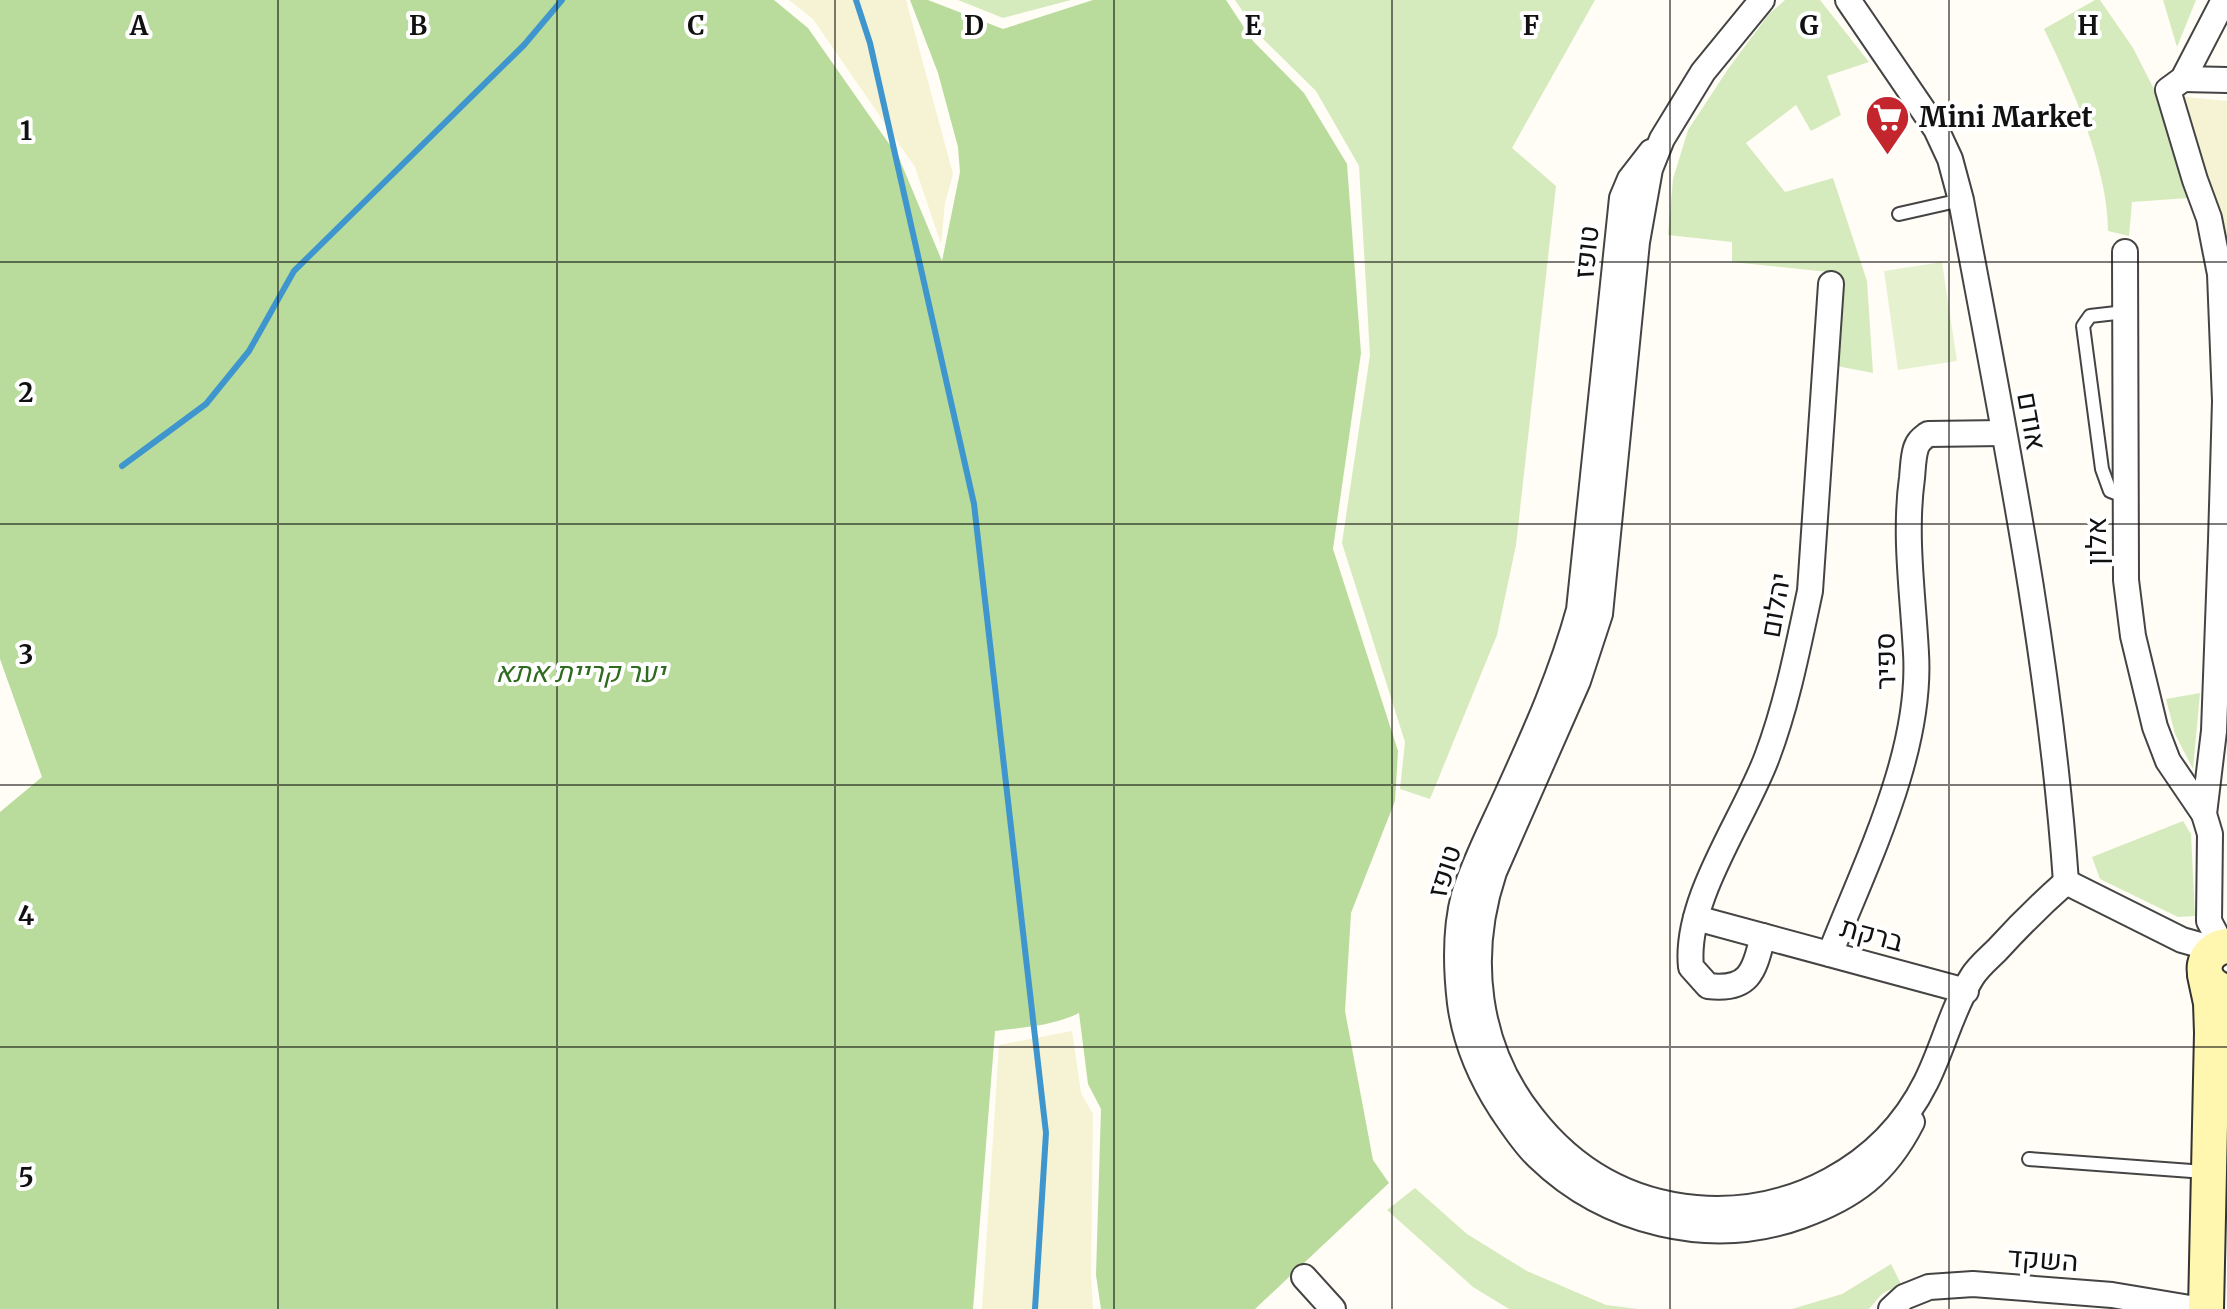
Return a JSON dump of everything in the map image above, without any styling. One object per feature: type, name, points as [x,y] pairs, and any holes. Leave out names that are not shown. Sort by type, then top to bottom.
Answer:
[{"type":"street","name":"טופז","points":[[1762,0],[1703,72],[1662,139],[1650,169],[1637,242],[1600,614],[1578,681],[1494,872],[1484,903],[1478,969],[1481,1003],[1497,1060],[1509,1084],[1551,1141],[1601,1180],[1654,1202],[1684,1207],[1748,1209],[1780,1202],[1833,1180],[1883,1141],[1907,1114],[1926,1082],[1973,976],[2028,915],[2066,882]]},
{"type":"street","name":"אודם","points":[[1848,0],[1936,129],[1950,159],[1961,200],[2045,681],[2066,882]]},
{"type":"street","points":[[2206,1309],[2212,1033],[2219,1008],[2218,967],[2209,921],[2210,834],[2204,814],[2214,731],[2224,374],[2220,274],[2209,218],[2168,90],[2183,79],[2224,0]]},
{"type":"street","points":[[2183,79],[2227,80]]},
{"type":"street","name":"אלון","points":[[2125,252],[2126,580],[2141,679],[2155,727],[2168,761],[2204,814]]},
{"type":"street","name":"יהלום","points":[[1763,936],[1755,967],[1747,979],[1735,986],[1708,986],[1691,967],[1691,935],[1696,918],[1708,883],[1767,757],[1800,641],[1810,591],[1831,284]]},
{"type":"street","name":"ספיר","points":[[1830,954],[1887,808],[1912,729],[1917,658],[1908,501],[1916,448],[1928,434],[2003,433]]},
{"type":"street","points":[[2066,882],[2182,940],[2218,967]]},
{"type":"street","points":[[1696,918],[1763,936]]},
{"type":"street","name":"ברקת","points":[[1763,936],[1966,991]]},
{"type":"street","points":[[1304,1277],[1333,1309]]},
{"type":"street","name":"השקד","points":[[1891,1309],[1904,1297],[1929,1287],[1973,1284],[2112,1295],[2196,1309]]},
{"type":"lane","points":[[1899,214],[1961,200]]},
{"type":"lane","points":[[2125,312],[2090,316],[2083,326],[2102,469],[2110,491],[2126,497]]},
{"type":"lane","points":[[2029,1159],[2209,1172]]},
{"type":"shaded area","points":[[789,0],[906,0],[953,174],[945,203],[941,244],[915,167],[813,19]]},
{"type":"shaded area","points":[[2185,97],[2227,101],[2227,287],[2218,232]]},
{"type":"shaded area","points":[[1072,1031],[1081,1093],[1093,1114],[1093,1309],[982,1309],[999,1045]]},
{"type":"green space","name":"יער קריית אתא","points":[[0,0],[774,0],[808,28],[899,158],[942,261],[960,172],[958,147],[938,73],[910,0],[928,0],[1003,29],[1093,0],[1226,0],[1253,41],[1304,93],[1347,164],[1361,353],[1333,549],[1398,751],[1395,801],[1351,913],[1345,1011],[1373,1160],[1389,1183],[1255,1309],[1101,1309],[1096,1275],[1101,1109],[1088,1084],[1079,1013],[1049,1023],[995,1031],[973,1309],[0,1309],[0,812],[42,777],[0,659]]},
{"type":"green space","points":[[958,0],[1071,0],[1003,18]]},
{"type":"green space","points":[[1235,0],[1595,0],[1512,148],[1556,186],[1516,545],[1497,635],[1430,799],[1400,789],[1405,742],[1342,543],[1370,355],[1359,166],[1316,91],[1258,34]]},
{"type":"green space","points":[[1785,0],[1820,0],[1869,62],[1827,76],[1841,115],[1811,131],[1796,105],[1746,143],[1785,192],[1833,178],[1867,281],[1873,373],[1837,366],[1838,273],[1732,262],[1732,242],[1668,235],[1673,179],[1688,130],[1769,14]]},
{"type":"green space","points":[[2100,0],[2133,48],[2158,97],[2188,198],[2132,202],[2129,236],[2108,231],[2102,181],[2095,154],[2077,101],[2044,29]]},
{"type":"green space","points":[[2163,0],[2196,0],[2177,47]]},
{"type":"green space","points":[[1942,262],[1957,361],[1898,370],[1884,271]]},
{"type":"green space","points":[[2200,693],[2193,769],[2175,734],[2166,699]]},
{"type":"green space","points":[[2183,821],[2191,834],[2195,916],[2178,917],[2100,879],[2092,857]]},
{"type":"green space","points":[[1415,1188],[1467,1234],[1527,1271],[1606,1305],[1638,1309],[1509,1309],[1473,1287],[1387,1210]]},
{"type":"green space","points":[[1891,1264],[1901,1284],[1882,1294],[1869,1309],[1792,1309],[1842,1294]]},
{"type":"waterway","points":[[122,466],[206,404],[249,351],[294,271],[524,45],[562,0]]},
{"type":"waterway","points":[[856,0],[870,43],[974,504],[1046,1133],[1035,1309]]},
{"type":"place","name":"Mini Market","points":[[1888,156]]}]
